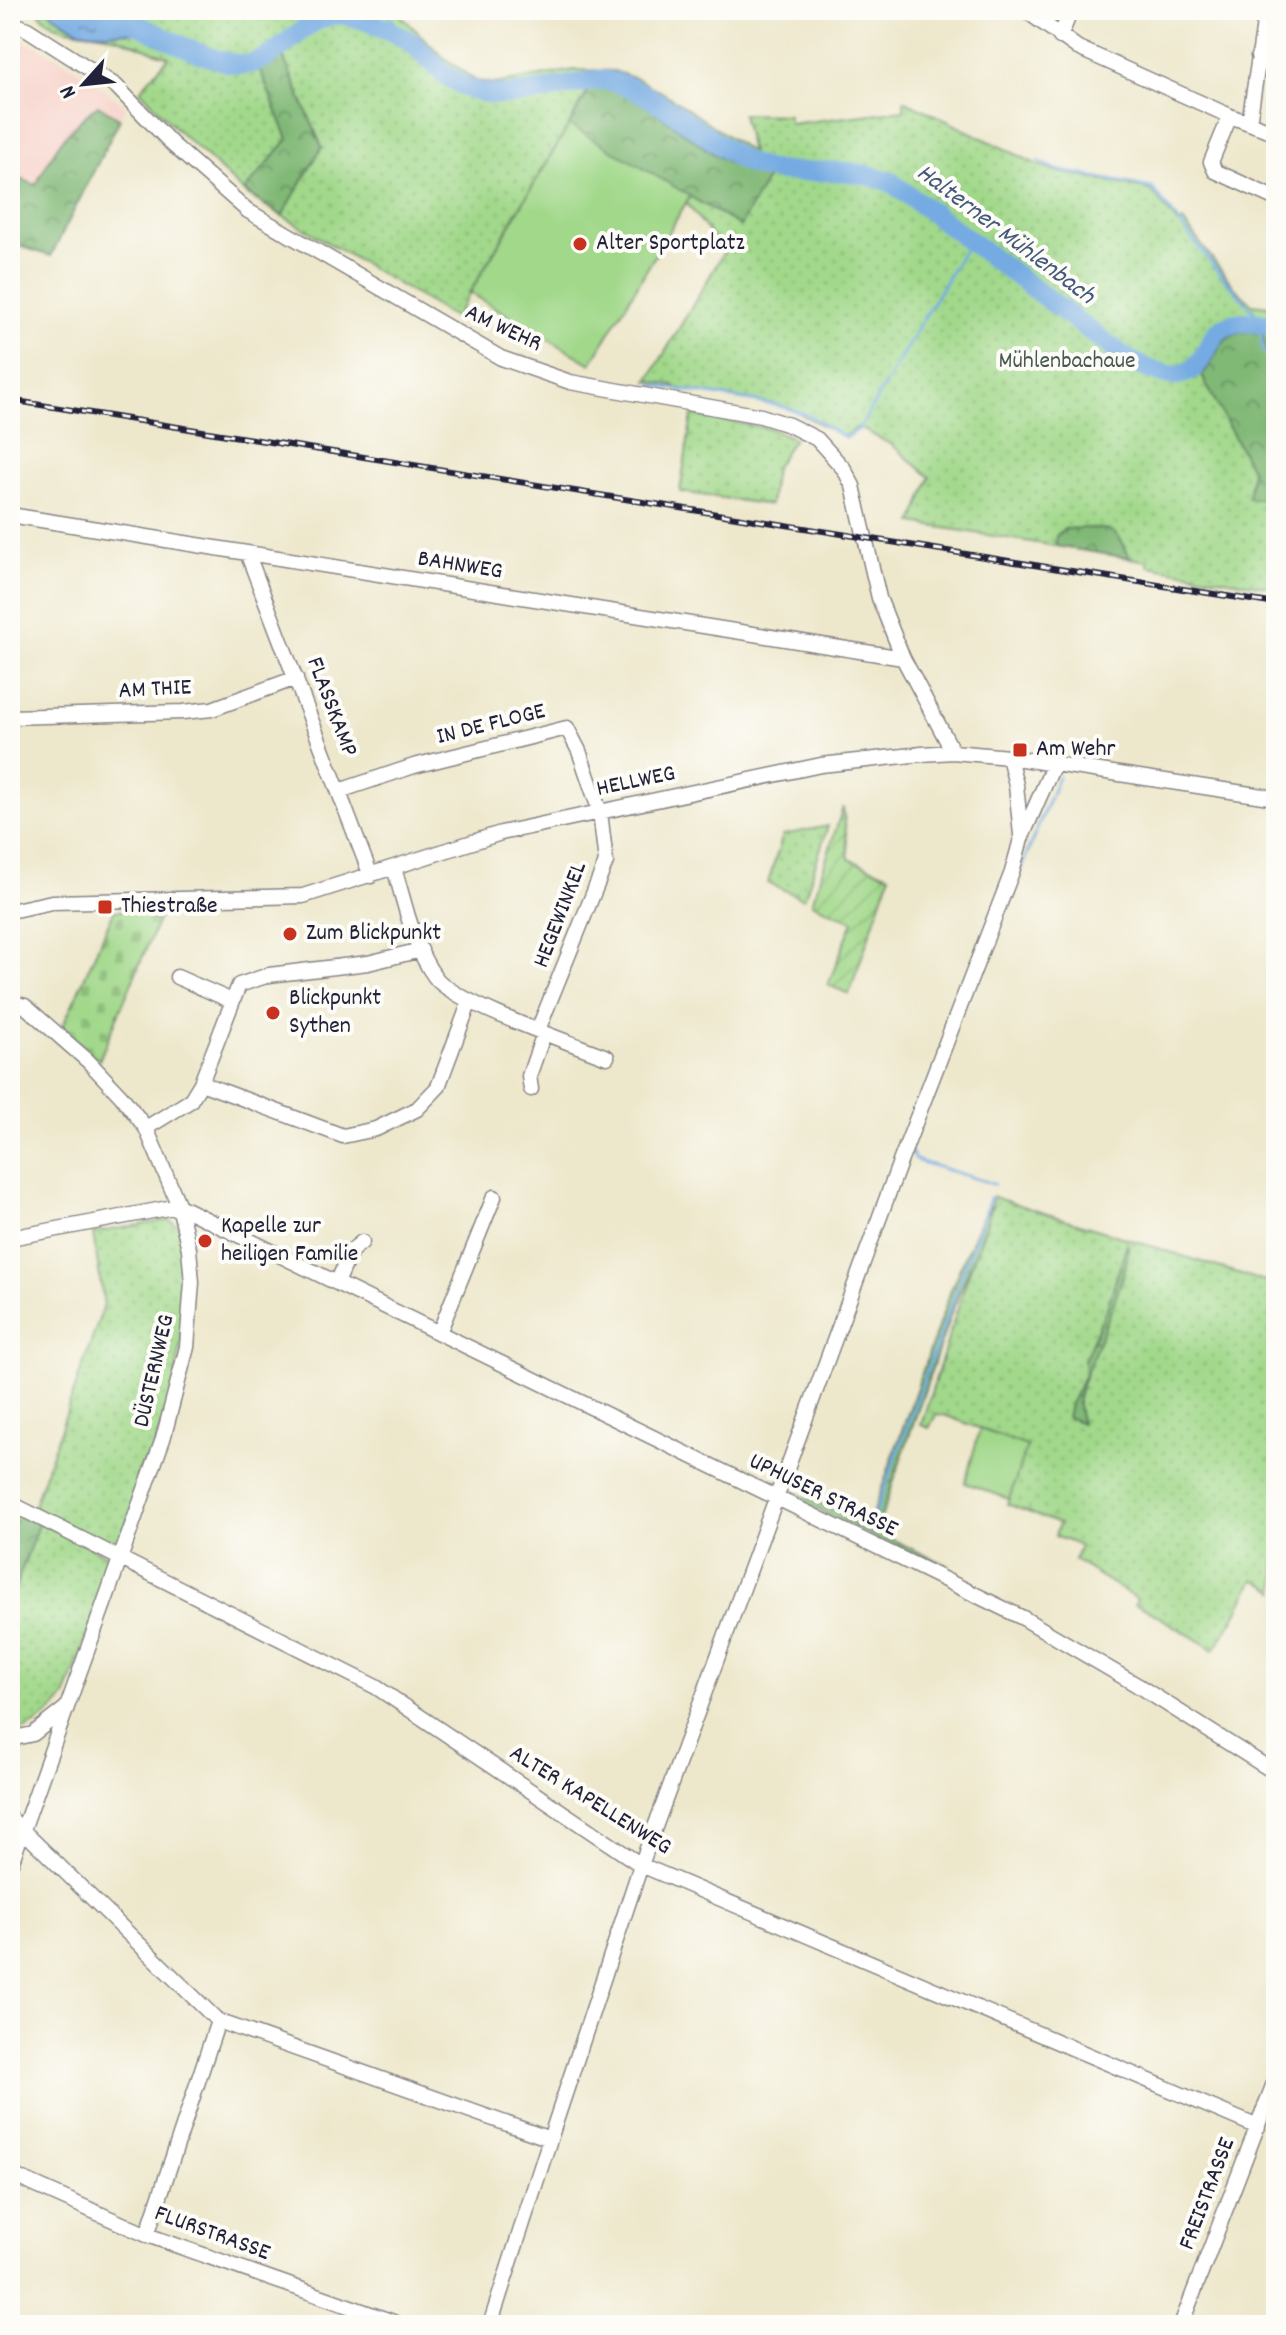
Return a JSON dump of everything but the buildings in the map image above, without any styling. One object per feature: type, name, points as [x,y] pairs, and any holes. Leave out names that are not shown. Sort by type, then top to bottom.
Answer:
[{"type":"street","points":[[1025,10],[1060,37],[1119,68],[1276,133]]},
{"type":"street","points":[[1060,37],[1071,10]]},
{"type":"street","points":[[1249,123],[1266,10]]},
{"type":"street","name":"AM WEHR","points":[[10,22],[27,29],[116,86],[173,145],[248,211],[501,358],[570,382],[761,416],[817,439],[844,469],[853,486],[879,598],[903,658],[953,752]]},
{"type":"street","points":[[1258,56],[1276,60]]},
{"type":"street","points":[[1230,116],[1211,162],[1212,168],[1276,199]]},
{"type":"street","name":"BAHNWEG","points":[[10,515],[903,658]]},
{"type":"street","name":"FLASSKAMP","points":[[248,555],[371,876]]},
{"type":"street","name":"AM THIE","points":[[10,717],[212,709],[296,678]]},
{"type":"street","name":"IN DE FLOGE","points":[[339,791],[414,766],[567,728],[579,751],[600,812]]},
{"type":"street","name":"HELLWEG","points":[[10,911],[52,902],[303,896],[501,833],[821,765],[953,752],[1009,757],[1276,798]]},
{"type":"street","points":[[1009,757],[1016,785],[1021,839]]},
{"type":"street","points":[[490,2325],[641,1865],[900,1162],[1012,872],[1021,839],[1054,764]]},
{"type":"street","name":"HEGEWINKEL","points":[[531,1089],[529,1076],[541,1032],[606,862],[600,812]]},
{"type":"street","points":[[394,868],[421,950],[436,980],[470,1001],[607,1057]]},
{"type":"street","points":[[146,1128],[190,1101],[201,1083],[239,985],[269,975],[368,963],[421,950]]},
{"type":"street","points":[[177,977],[232,1001]]},
{"type":"street","points":[[201,1083],[343,1136],[376,1129],[417,1109],[438,1087],[470,1001]]},
{"type":"street","name":"DÜSTERNWEG","points":[[10,1002],[25,1006],[88,1061],[146,1128],[179,1206],[189,1249],[192,1282],[187,1347],[163,1439],[10,1866]]},
{"type":"street","points":[[439,1333],[494,1197]]},
{"type":"street","points":[[10,1238],[179,1206]]},
{"type":"street","name":"UPHUSER STRASSE","points":[[179,1206],[1023,1618],[1137,1685],[1276,1773]]},
{"type":"street","points":[[337,1283],[351,1251],[362,1242]]},
{"type":"street","name":"ALTER KAPELLENWEG","points":[[10,1503],[376,1687],[641,1865],[1258,2127]]},
{"type":"street","points":[[10,1739],[33,1734],[66,1708]]},
{"type":"street","points":[[10,1818],[218,2021],[550,2139]]},
{"type":"street","points":[[147,2235],[218,2021]]},
{"type":"street","name":"FREISTRASSE","points":[[1181,2325],[1276,2078]]},
{"type":"street","name":"FLURSTRASSE","points":[[10,2174],[147,2235],[402,2325]]},
{"type":"shaded area","points":[[24,41],[81,72],[126,107],[120,119],[98,106],[53,151],[35,185],[10,176],[10,75]]},
{"type":"green space","name":"Mühlenbachaue","points":[[37,10],[395,10],[442,56],[476,81],[495,84],[574,70],[614,71],[667,95],[751,152],[742,114],[789,115],[789,124],[904,110],[904,100],[1036,164],[1059,172],[1151,190],[1178,224],[1183,221],[1235,288],[1252,304],[1276,307],[1276,588],[1148,566],[1148,561],[913,523],[930,477],[892,445],[858,427],[846,435],[840,435],[795,411],[774,404],[677,389],[673,385],[648,381],[724,252],[686,202],[553,151],[455,318],[249,196],[177,130],[140,90],[169,57],[107,35],[63,28],[44,18]]},
{"type":"green space","points":[[282,54],[322,147],[282,216],[244,191],[288,139],[259,68]]},
{"type":"green space","points":[[590,87],[625,95],[727,162],[769,175],[740,226],[569,125]]},
{"type":"green space","points":[[98,105],[120,119],[51,256],[10,243],[10,175],[36,185],[61,141]]},
{"type":"green space","name":"Alter Sportplatz","points":[[569,125],[690,196],[591,364],[470,293]]},
{"type":"green space","points":[[1247,331],[1263,331],[1268,358],[1276,363],[1276,501],[1248,498],[1252,471],[1202,376],[1228,337]]},
{"type":"green space","points":[[692,415],[771,429],[794,438],[775,467],[770,505],[680,492]]},
{"type":"green space","points":[[1064,529],[1114,532],[1130,558],[1055,546],[1056,536]]},
{"type":"green space","points":[[843,807],[849,859],[890,875],[849,994],[828,985],[853,921],[812,903]]},
{"type":"green space","points":[[828,826],[804,899],[768,883],[783,835]]},
{"type":"green space","points":[[114,911],[162,911],[99,1060],[62,1028]]},
{"type":"green space","points":[[993,1197],[1276,1285],[1276,1591],[1254,1579],[1214,1650],[1135,1605],[1137,1599],[1074,1560],[1080,1546],[1055,1536],[1059,1524],[1007,1504],[1027,1446],[944,1415],[936,1415],[929,1428],[921,1425]]},
{"type":"green space","points":[[993,1204],[951,1313],[880,1521],[889,1538],[949,1566],[945,1575],[788,1496],[791,1491],[869,1525],[953,1284],[982,1217]]},
{"type":"green space","points":[[169,1220],[180,1227],[188,1299],[173,1394],[119,1544],[111,1548],[33,1508],[104,1305],[93,1233]]},
{"type":"green space","points":[[1127,1244],[1124,1273],[1078,1398],[1081,1423],[1067,1417],[1070,1404],[1085,1374],[1084,1360],[1108,1305]]},
{"type":"green space","points":[[980,1429],[1027,1446],[1009,1499],[965,1483]]},
{"type":"green space","points":[[10,1508],[39,1522],[10,1602]]},
{"type":"green space","points":[[39,1522],[108,1556],[112,1565],[66,1695],[42,1720],[10,1735],[10,1602]]},
{"type":"water","points":[[47,10],[128,10],[151,23],[146,34],[81,31]]},
{"type":"waterway","name":"Halterner Mühlenbach","points":[[115,10],[125,19],[187,48],[237,64],[262,60],[318,20],[331,15],[345,15],[370,22],[406,39],[449,77],[476,91],[504,95],[597,80],[617,83],[655,100],[755,166],[783,171],[855,173],[891,182],[1129,360],[1163,374],[1183,374],[1192,370],[1223,327],[1245,322],[1276,326]]},
{"type":"waterway","points":[[385,10],[409,41]]},
{"type":"waterway","points":[[1039,161],[1058,170],[1152,188],[1265,324]]},
{"type":"waterway","points":[[653,385],[776,405],[806,414],[846,438],[859,429],[969,241]]},
{"type":"waterway","points":[[1261,323],[1262,350],[1276,363]]},
{"type":"waterway","points":[[1010,896],[1058,777]]},
{"type":"waterway","points":[[910,1149],[915,1160],[994,1184]]},
{"type":"waterway","points":[[869,1531],[990,1198]]},
{"type":"railway","points":[[10,400],[1276,604]]},
{"type":"place","name":"Alter Sportplatz","points":[[580,244]]},
{"type":"place","name":"Am Wehr","points":[[1020,750]]},
{"type":"place","name":"Thiestraße","points":[[105,907]]},
{"type":"place","name":"Zum Blickpunkt","points":[[290,934]]},
{"type":"place","name":"Blickpunkt Sythen","points":[[273,1013]]},
{"type":"place","name":"Kapelle zur heiligen Familie","points":[[205,1241]]}]
